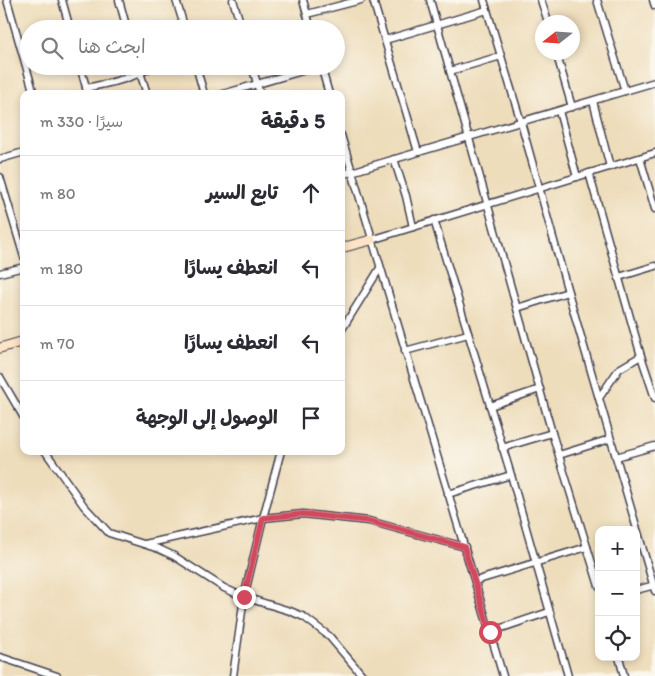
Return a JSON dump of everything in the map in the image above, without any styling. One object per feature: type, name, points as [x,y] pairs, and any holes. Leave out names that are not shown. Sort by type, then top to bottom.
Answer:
[{"type":"street","points":[[7,0],[20,45]]},
{"type":"street","points":[[62,0],[68,20]]},
{"type":"street","points":[[119,0],[125,20]]},
{"type":"street","points":[[176,0],[182,20]]},
{"type":"street","points":[[233,0],[239,20]]},
{"type":"street","points":[[303,0],[309,20]]},
{"type":"street","points":[[307,14],[361,0]]},
{"type":"street","points":[[373,0],[418,152]]},
{"type":"street","points":[[430,0],[552,432],[595,573]]},
{"type":"street","points":[[484,0],[521,122],[610,440],[654,587],[640,589]]},
{"type":"street","points":[[541,0],[546,15]]},
{"type":"street","points":[[597,0],[625,91]]},
{"type":"street","points":[[653,0],[655,6]]},
{"type":"street","points":[[385,40],[487,10]]},
{"type":"street","points":[[450,71],[501,56]]},
{"type":"street","points":[[558,60],[572,107]]},
{"type":"street","points":[[29,75],[33,90]]},
{"type":"street","points":[[83,75],[87,90]]},
{"type":"street","points":[[90,90],[137,75]]},
{"type":"street","points":[[140,75],[145,90]]},
{"type":"street","points":[[199,75],[203,90]]},
{"type":"street","points":[[255,75],[259,90]]},
{"type":"street","points":[[237,90],[289,75]]},
{"type":"street","points":[[323,75],[328,90]]},
{"type":"street","points":[[345,174],[655,82]]},
{"type":"street","points":[[592,101],[610,166]]},
{"type":"street","points":[[559,111],[577,177]]},
{"type":"street","points":[[345,148],[503,676]]},
{"type":"street","points":[[0,159],[20,153]]},
{"type":"street","points":[[345,247],[655,153]]},
{"type":"street","points":[[640,158],[655,209]]},
{"type":"street","points":[[394,159],[406,196],[413,227]]},
{"type":"street","points":[[589,173],[641,356],[655,398]]},
{"type":"street","points":[[0,177],[20,244]]},
{"type":"street","points":[[434,220],[511,475],[548,612],[568,676]]},
{"type":"street","points":[[619,277],[655,266]]},
{"type":"street","points":[[0,274],[20,268]]},
{"type":"street","points":[[345,325],[380,268]]},
{"type":"street","points":[[517,308],[568,292]]},
{"type":"street","points":[[405,351],[468,334]]},
{"type":"street","points":[[0,348],[20,342]]},
{"type":"street","points":[[599,398],[619,369],[641,356]]},
{"type":"street","points":[[0,377],[20,411]]},
{"type":"street","points":[[490,406],[540,389]]},
{"type":"street","points":[[502,448],[552,432]]},
{"type":"street","points":[[559,455],[610,440]]},
{"type":"street","points":[[616,457],[655,446]]},
{"type":"street","points":[[47,455],[56,469],[100,525],[109,533],[174,556],[224,588],[244,597],[304,617],[329,636],[363,676]]},
{"type":"street","points":[[233,676],[244,597],[281,455]]},
{"type":"street","points":[[448,494],[511,475]]},
{"type":"street","points":[[144,544],[263,518],[303,514],[369,521],[464,547]]},
{"type":"street","points":[[475,581],[587,548]]},
{"type":"street","points":[[490,632],[548,612]]},
{"type":"street","points":[[0,657],[57,676]]},
{"type":"street","points":[[620,661],[624,676]]},
{"type":"route","points":[[244,597],[263,518],[303,514],[369,521],[464,547],[490,632]]}]
